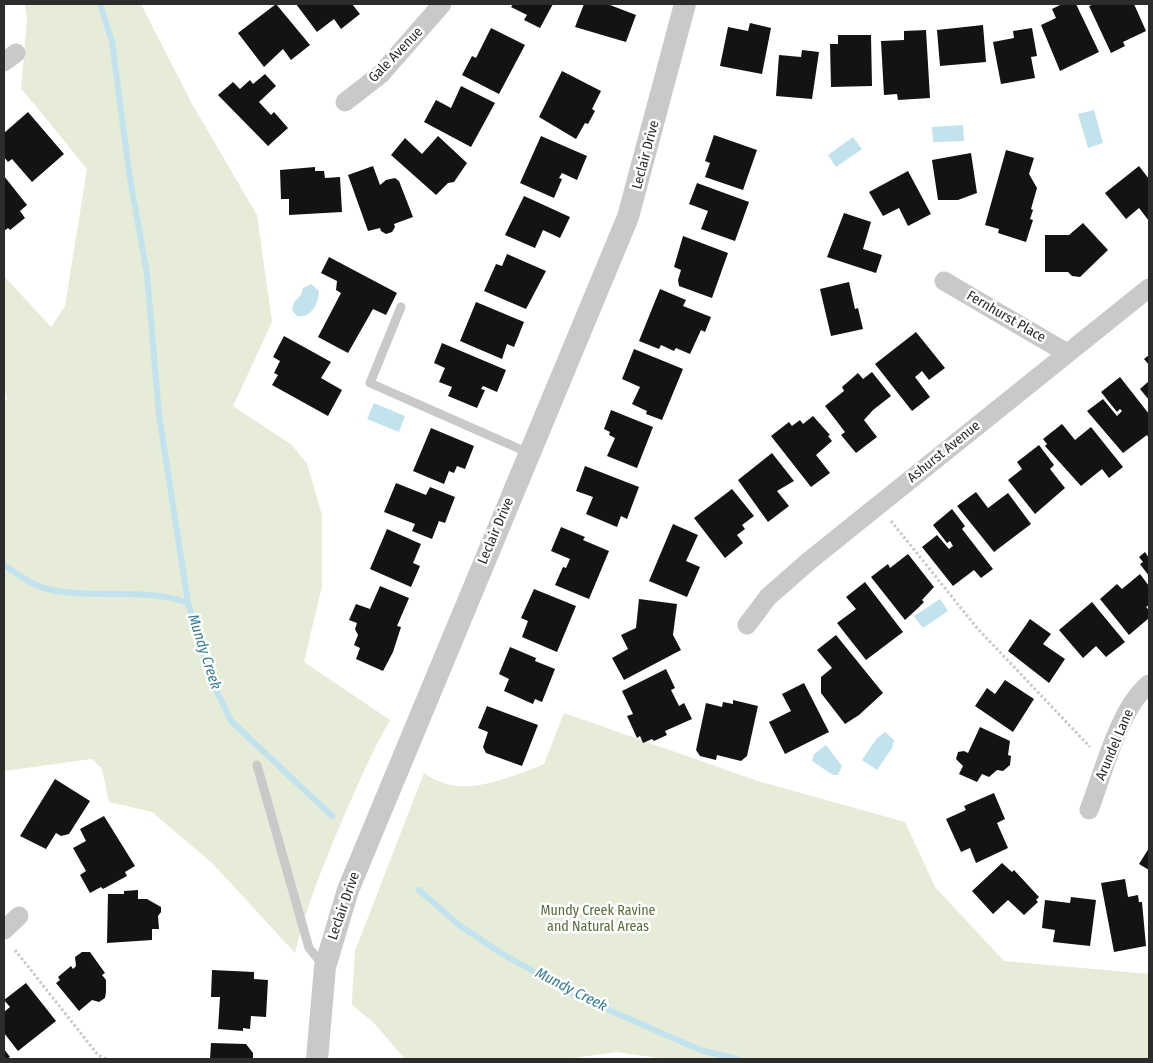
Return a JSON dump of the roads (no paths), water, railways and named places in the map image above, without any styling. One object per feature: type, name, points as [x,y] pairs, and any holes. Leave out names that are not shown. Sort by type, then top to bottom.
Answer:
[{"type":"street","name":"Gale Avenue","points":[[345,102],[381,74],[442,4]]},
{"type":"street","name":"Leclair Drive","points":[[317,1059],[325,967],[348,890],[628,217],[685,4]]},
{"type":"street","name":"Fernhurst Place","points":[[944,280],[1067,353]]},
{"type":"street","name":"Ashurst Avenue","points":[[747,625],[768,597],[809,561],[1149,288]]},
{"type":"street","name":"Arundel Lane","points":[[1088,810],[1116,736],[1129,708],[1149,684]]},
{"type":"street","points":[[4,930],[19,916]]},
{"type":"lane","points":[[401,307],[370,383],[529,453]]},
{"type":"lane","points":[[257,764],[309,948],[325,967]]},
{"type":"water","points":[[1094,110],[1103,143],[1088,148],[1078,114]]},
{"type":"water","points":[[963,125],[964,141],[933,142],[932,127]]},
{"type":"water","points":[[853,137],[862,149],[836,167],[828,155]]},
{"type":"water","points":[[311,284],[319,291],[316,305],[310,313],[297,316],[292,310],[294,302],[301,295],[303,288]]},
{"type":"water","points":[[374,403],[405,416],[399,432],[367,419]]},
{"type":"water","points":[[940,599],[948,611],[923,628],[914,616]]},
{"type":"water","points":[[885,732],[894,740],[892,748],[877,770],[862,760],[877,738]]},
{"type":"water","points":[[826,745],[842,766],[838,775],[833,775],[812,761],[814,754]]},
{"type":"waterway","points":[[100,4],[112,42],[130,179],[147,274],[159,415],[188,603],[211,679],[231,721],[332,816]]},
{"type":"waterway","name":"Mundy Creek","points":[[4,565],[28,581],[44,588],[62,592],[153,595],[188,603]]},
{"type":"waterway","name":"Mundy Creek","points":[[419,890],[459,925],[501,953],[579,997],[703,1051],[738,1059]]},
{"type":"park label","name":"Mundy Creek Ravine and Natural Areas","points":[[598,920]]}]
